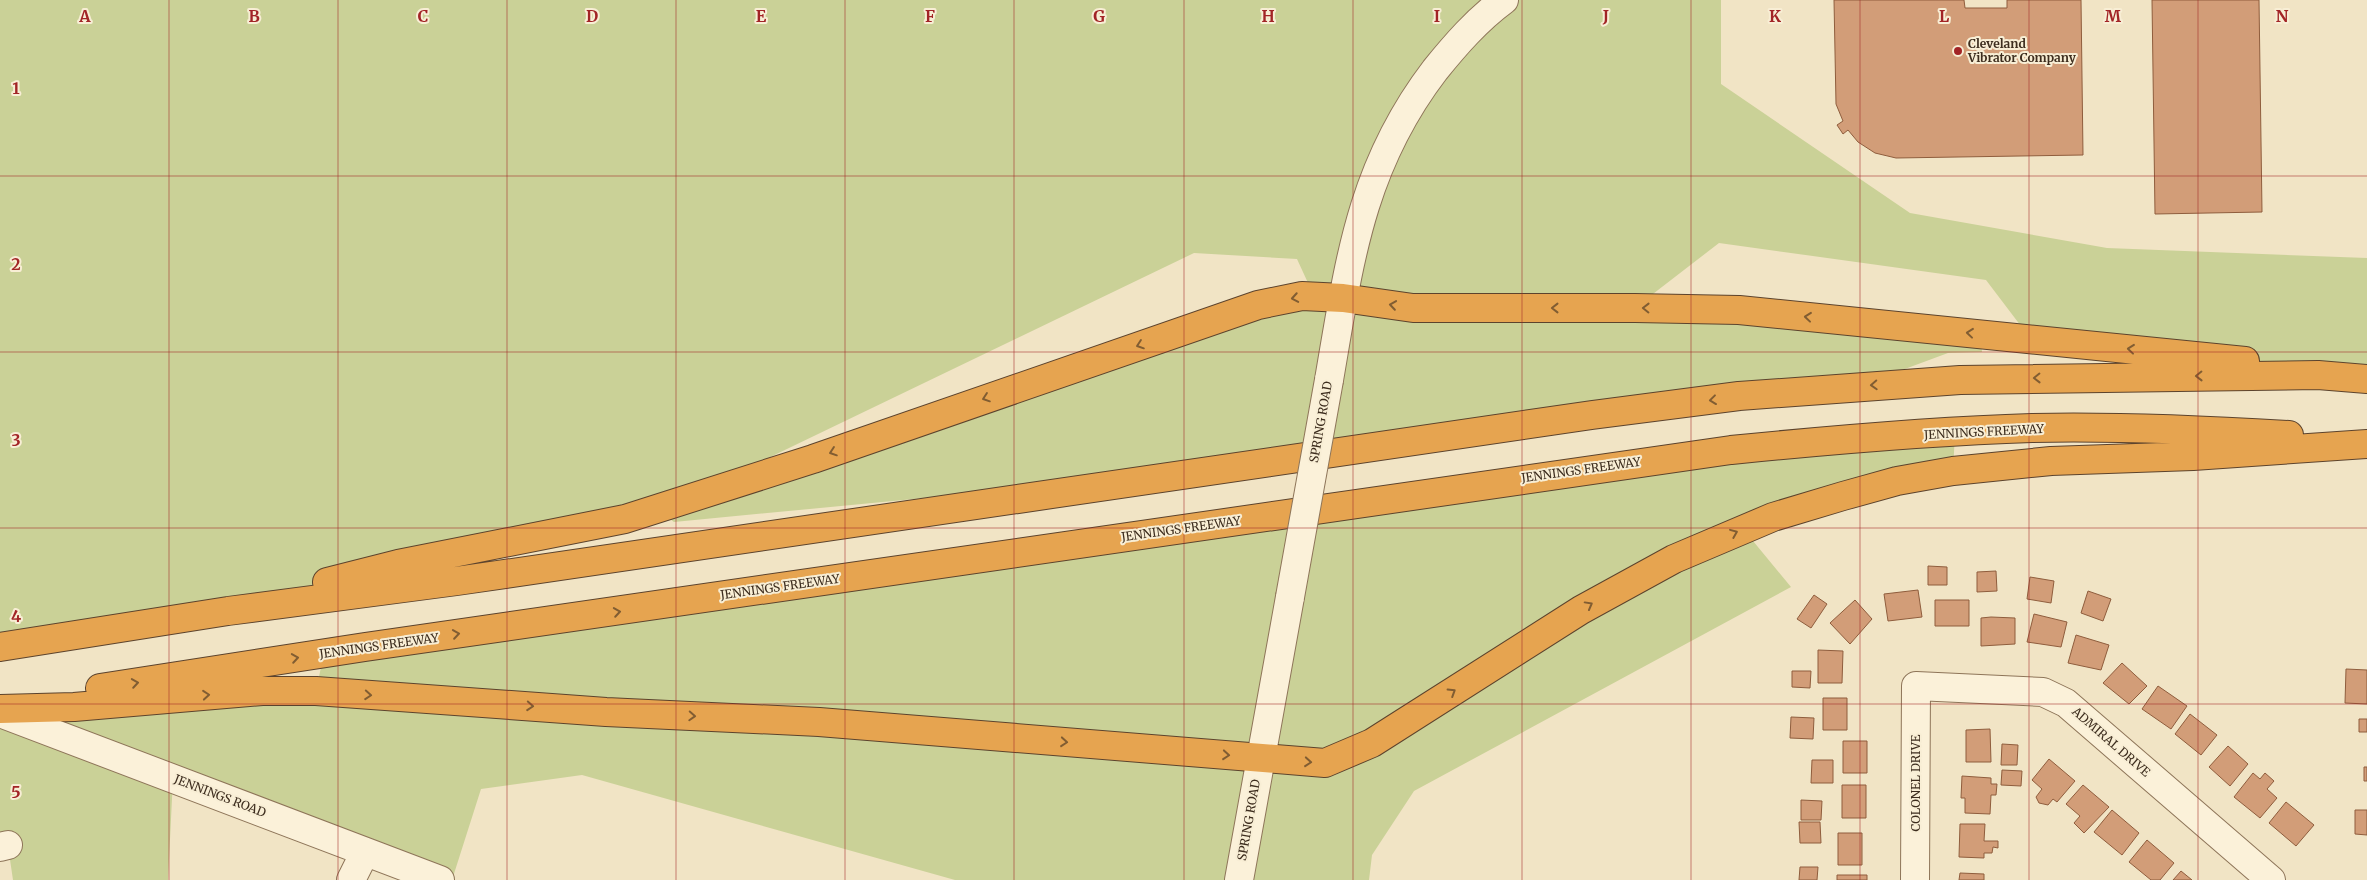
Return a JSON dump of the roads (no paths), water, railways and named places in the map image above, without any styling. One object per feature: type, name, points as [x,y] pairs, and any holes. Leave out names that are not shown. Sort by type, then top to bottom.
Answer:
[{"type":"highway","points":[[228,611],[398,564],[625,519],[813,459],[1258,305],[1302,296],[1343,298],[1413,308],[1739,310],[2238,360],[2318,375],[2367,380]]},
{"type":"highway","points":[[0,647],[228,611],[496,575],[1592,415],[1739,396],[1960,380],[2318,375]]},
{"type":"highway","name":"JENNINGS FREEWAY","points":[[0,704],[365,647],[1731,450],[1827,440],[2032,428],[2229,431],[2367,443]]},
{"type":"highway","points":[[0,711],[74,707],[252,692],[316,691],[606,712],[819,722],[1325,763],[1372,743],[1581,610],[1674,559],[1773,518],[1843,496],[1906,479],[2051,461],[2194,456],[2367,443]]},
{"type":"street","name":"SPRING ROAD","points":[[1239,880],[1343,298],[1362,212],[1381,159],[1417,94],[1450,52],[1476,8],[1504,0]]},
{"type":"street","name":"COLONEL DRIVE","points":[[1915,880],[1916,686]]},
{"type":"street","name":"ADMIRAL DRIVE","points":[[1916,686],[2043,692],[2066,703],[2271,880]]},
{"type":"street","name":"JENNINGS ROAD","points":[[0,711],[440,880]]},
{"type":"street","points":[[351,880],[365,852]]},
{"type":"place","name":"Cleveland Vibrator Company","points":[[1958,51]]}]
